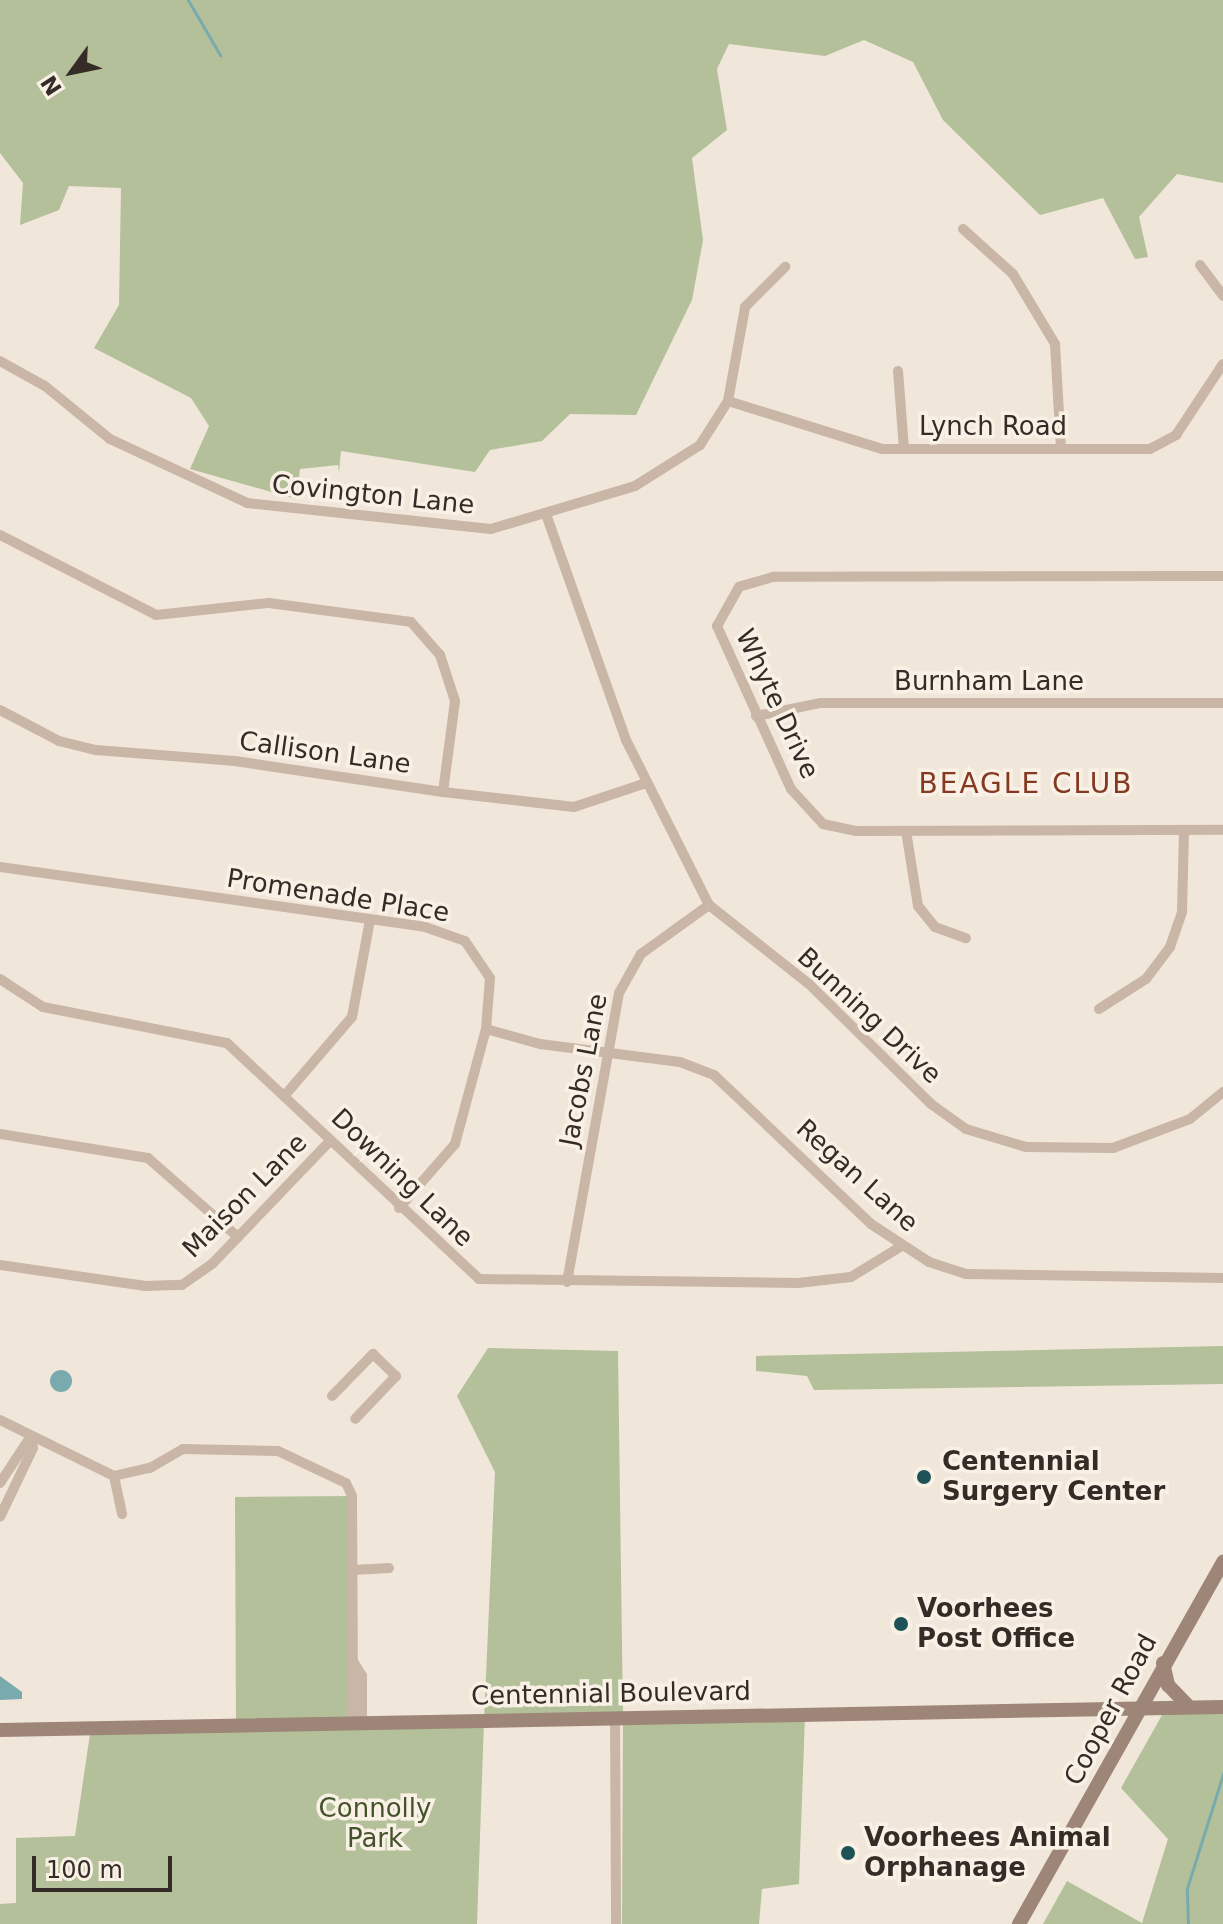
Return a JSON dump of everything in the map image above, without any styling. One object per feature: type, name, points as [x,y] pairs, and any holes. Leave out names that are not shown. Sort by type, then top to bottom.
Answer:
[{"type":"main road","name":"Cooper Road","points":[[1019,1924],[1141,1708],[1163,1663],[1223,1562]]},
{"type":"main road","points":[[1163,1663],[1168,1685],[1189,1707]]},
{"type":"main road","name":"Centennial Boulevard","points":[[0,1730],[1223,1707]]},
{"type":"street","points":[[963,229],[1013,274],[1055,344],[1061,449]]},
{"type":"street","points":[[1200,265],[1223,296]]},
{"type":"street","name":"Covington Lane","points":[[0,361],[45,386],[110,439],[247,503],[465,529],[547,517],[635,486],[687,456],[728,401],[745,307],[785,267]]},
{"type":"street","name":"Lynch Road","points":[[728,401],[846,442],[904,449],[1157,448],[1187,422],[1223,364]]},
{"type":"street","points":[[898,371],[904,449]]},
{"type":"street","name":"Bunning Drive","points":[[547,517],[646,783],[709,905],[809,984],[966,1129],[1026,1147],[1113,1148],[1190,1119],[1223,1092]]},
{"type":"street","points":[[0,535],[156,615],[269,603],[411,622],[440,655],[455,701],[443,792]]},
{"type":"street","name":"Whyte Drive","points":[[1223,576],[773,577],[747,583],[723,606],[718,635],[791,789],[814,819],[837,829],[1223,830]]},
{"type":"street","name":"Burnham Lane","points":[[756,716],[820,703],[1223,703]]},
{"type":"street","name":"Callison Lane","points":[[0,710],[59,741],[96,750],[235,761],[443,792],[574,807],[646,783]]},
{"type":"street","points":[[906,831],[907,876],[918,906],[935,927],[966,938]]},
{"type":"street","points":[[1099,1009],[1146,979],[1170,947],[1182,912],[1184,831]]},
{"type":"street","name":"Promenade Place","points":[[0,867],[370,920],[465,941],[490,978],[486,1029],[455,1144],[399,1208]]},
{"type":"street","name":"Jacobs Lane","points":[[567,1282],[609,1050],[627,973],[709,905]]},
{"type":"street","points":[[286,1094],[352,1017],[370,920]]},
{"type":"street","name":"Downing Lane","points":[[0,979],[43,1007],[212,1035],[286,1094],[399,1208],[479,1279],[567,1282],[839,1280],[900,1247]]},
{"type":"street","name":"Regan Lane","points":[[486,1029],[540,1044],[609,1050],[714,1075],[900,1247],[966,1274],[1223,1278]]},
{"type":"street","points":[[0,1134],[148,1158],[238,1237]]},
{"type":"street","name":"Maison Lane","points":[[0,1265],[164,1288],[199,1276],[331,1140]]},
{"type":"street","points":[[332,1396],[373,1354],[396,1376],[355,1419]]},
{"type":"street","points":[[0,1420],[114,1476],[150,1468],[183,1449],[278,1451],[346,1483],[353,1570],[353,1661],[362,1676],[358,1723]]},
{"type":"street","points":[[0,1483],[31,1436]]},
{"type":"street","points":[[0,1517],[33,1448],[31,1436]]},
{"type":"street","points":[[114,1476],[122,1514]]},
{"type":"street","points":[[353,1570],[389,1568]]},
{"type":"street","points":[[615,1718],[616,1924]]},
{"type":"green space","points":[[0,0],[1223,0],[1223,183],[1177,174],[1139,217],[1148,257],[1135,259],[1103,198],[1040,215],[943,120],[913,62],[864,40],[825,56],[729,44],[717,69],[727,130],[692,158],[703,240],[692,300],[636,415],[570,414],[542,441],[490,450],[475,472],[341,451],[339,472],[338,465],[300,469],[296,499],[190,469],[209,426],[191,398],[94,348],[119,305],[121,188],[69,186],[59,210],[20,225],[23,183],[0,153]]},
{"type":"green space","points":[[1223,1346],[1223,1384],[814,1390],[807,1376],[756,1371],[756,1356]]},
{"type":"green space","points":[[488,1348],[618,1351],[623,1718],[805,1715],[799,1884],[762,1889],[759,1924],[622,1924],[623,1719],[484,1721],[495,1472],[457,1396]]},
{"type":"green space","name":"Connolly Park","points":[[352,1496],[354,1723],[484,1721],[477,1924],[0,1924],[0,1904],[16,1903],[16,1838],[75,1836],[91,1727],[236,1725],[235,1497]]},
{"type":"green space","points":[[1223,1707],[1223,1924],[1043,1924],[1067,1881],[1142,1923],[1168,1839],[1121,1788],[1166,1708]]},
{"type":"water","points":[[61,1370],[69,1373],[72,1381],[69,1389],[61,1392],[53,1389],[50,1381],[53,1373]]},
{"type":"water","points":[[0,1676],[22,1692],[22,1699],[0,1700]]},
{"type":"waterway","points":[[188,0],[220,55]]},
{"type":"waterway","points":[[1188,1924],[1187,1888],[1223,1774]]},
{"type":"place","name":"Centennial Surgery Center","points":[[924,1477]]},
{"type":"place","name":"Voorhees Post Office","points":[[901,1624]]},
{"type":"place","name":"Voorhees Animal Orphanage","points":[[848,1853]]},
{"type":"district","name":"BEAGLE CLUB","points":[[1026,784]]}]
